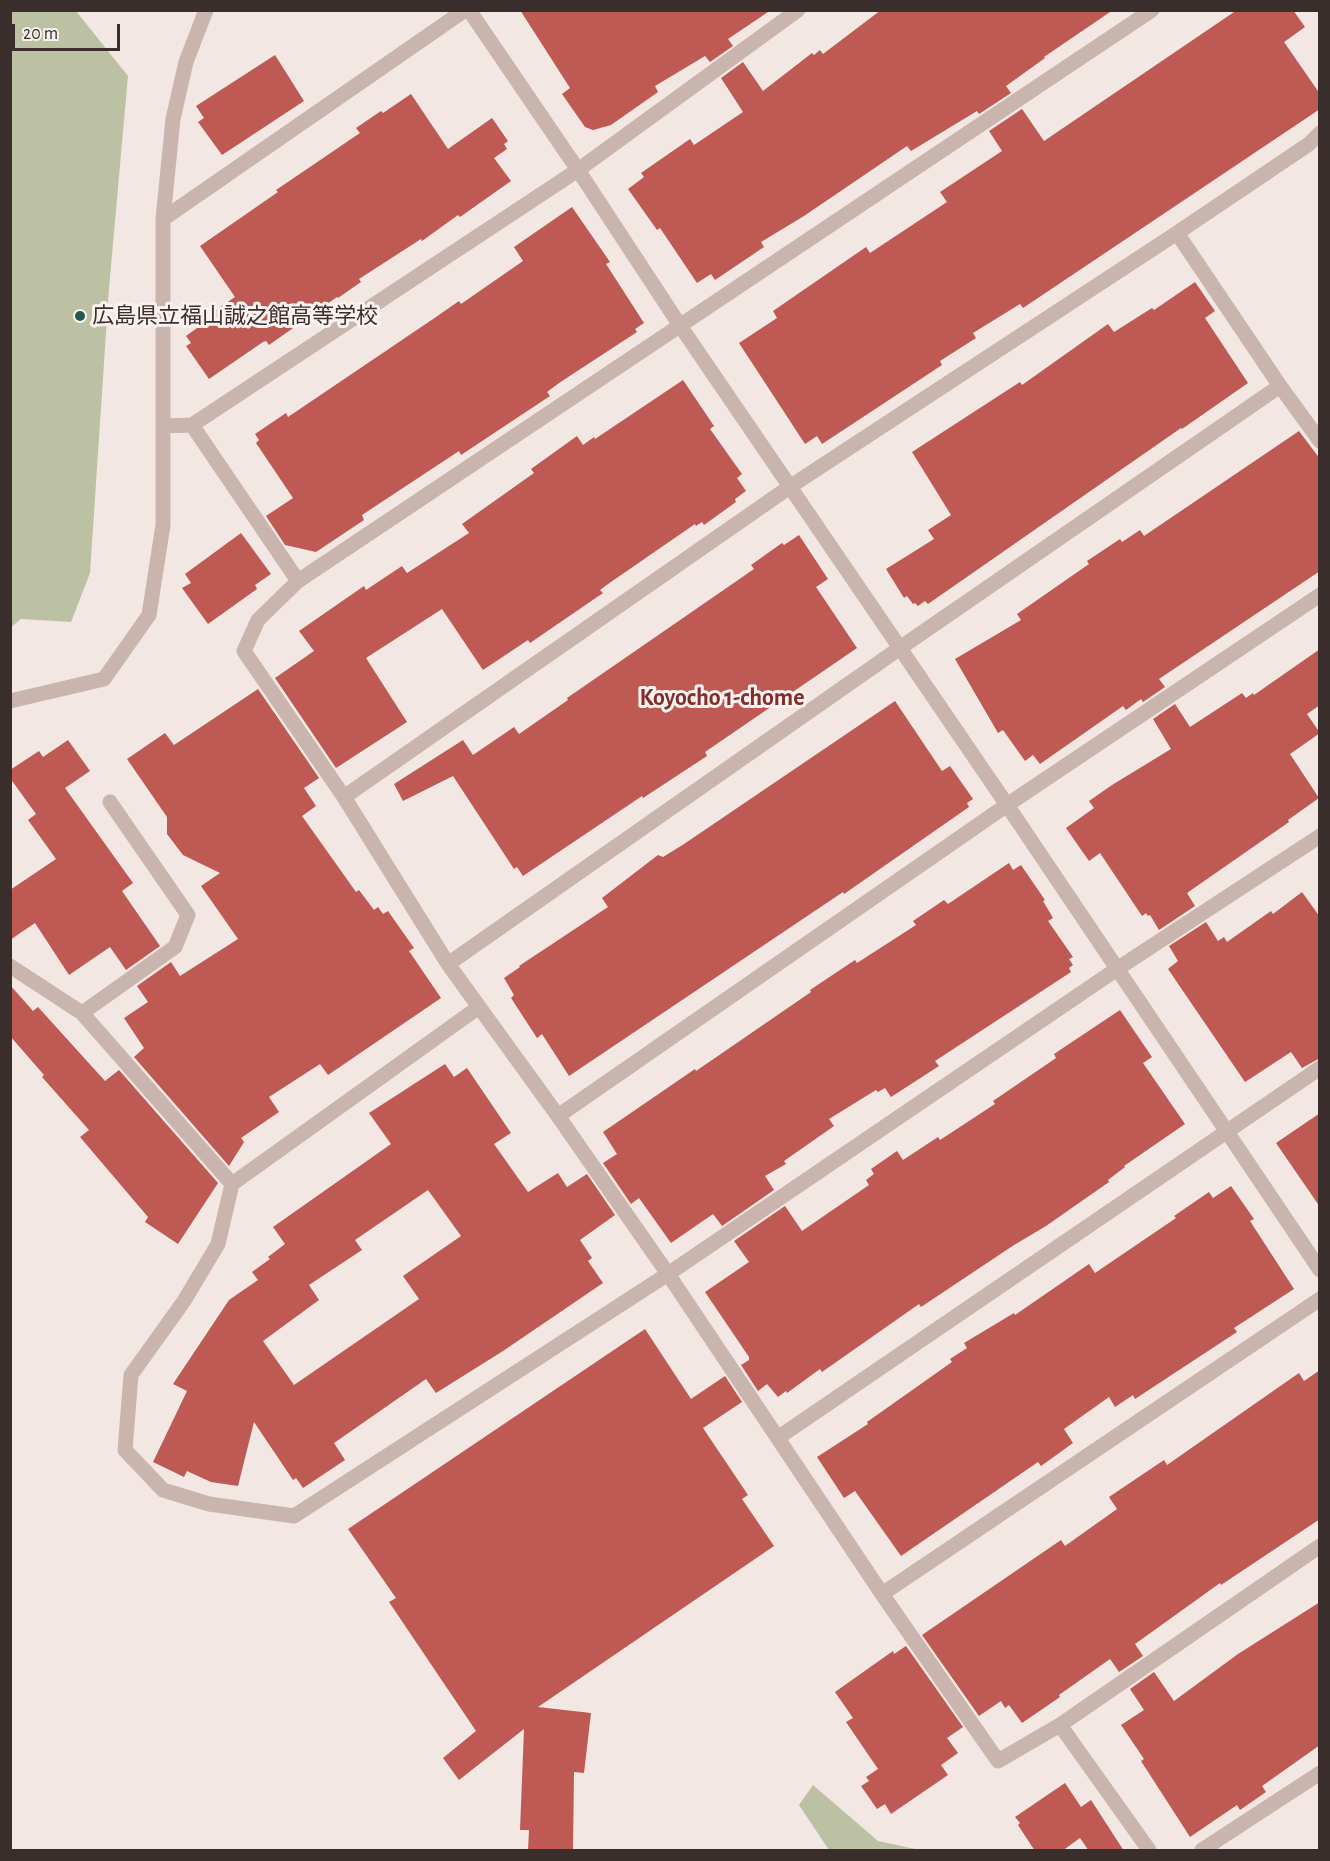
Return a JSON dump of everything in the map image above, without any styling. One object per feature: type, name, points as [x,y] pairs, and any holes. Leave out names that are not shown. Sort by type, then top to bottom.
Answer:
[{"type":"street","points":[[10,701],[104,679],[149,615],[163,525],[163,219],[173,119],[186,63],[206,10]]},
{"type":"street","points":[[163,219],[467,10],[578,170],[681,327],[791,486],[1320,1270]]},
{"type":"street","points":[[163,426],[192,425],[578,170],[798,10]]},
{"type":"street","points":[[1152,10],[298,581],[258,621],[244,651],[344,797],[448,964],[668,1274],[882,1594],[998,1761],[1060,1725],[1320,1546]]},
{"type":"street","points":[[344,797],[791,486],[1177,233],[1309,144],[1320,133]]},
{"type":"street","points":[[1177,233],[1280,386],[1320,441]]},
{"type":"street","points":[[448,964],[1280,386]]},
{"type":"street","points":[[192,425],[298,581]]},
{"type":"street","points":[[558,1116],[1007,805],[1320,595]]},
{"type":"street","points":[[82,1013],[175,947],[188,915],[110,802]]},
{"type":"street","points":[[479,1007],[232,1184],[218,1244],[184,1301],[131,1375],[125,1450],[162,1490],[209,1504],[294,1516],[668,1274],[1117,969],[1320,836]]},
{"type":"street","points":[[10,966],[82,1013],[232,1184]]},
{"type":"street","points":[[779,1437],[1320,1068]]},
{"type":"street","points":[[882,1594],[1320,1299]]},
{"type":"street","points":[[1060,1725],[1149,1851]]},
{"type":"street","points":[[1202,1851],[1320,1773]]},
{"type":"green space","name":"広島県立福山誠之館高等学校","points":[[11,10],[76,11],[128,76],[109,288],[90,573],[71,622],[21,619],[11,627]]},
{"type":"green space","points":[[813,1785],[878,1841],[920,1850],[829,1850],[799,1805]]},
{"type":"building","points":[[520,10],[771,10],[728,39],[733,46],[710,62],[705,56],[655,86],[658,92],[611,125],[593,130],[585,127],[562,94],[570,88]]},
{"type":"building","points":[[881,10],[1113,10],[1006,86],[1011,93],[979,114],[977,111],[911,151],[907,146],[804,216],[761,242],[764,247],[715,280],[711,274],[697,283],[660,228],[657,230],[628,189],[644,177],[641,173],[690,139],[694,145],[743,112],[721,78],[743,62],[763,91],[812,53],[814,55],[820,50],[823,54]]},
{"type":"building","points":[[1237,10],[1293,10],[1305,27],[1284,42],[1320,94],[1320,109],[1023,308],[1020,304],[973,333],[976,338],[940,361],[942,365],[822,444],[817,436],[805,444],[739,343],[777,318],[773,311],[866,247],[870,253],[947,202],[940,192],[1002,151],[989,131],[1022,109],[1044,141]]},
{"type":"building","points":[[275,55],[304,101],[222,155],[198,122],[204,118],[196,106]]},
{"type":"building","points":[[411,94],[448,149],[492,118],[508,141],[504,144],[507,149],[494,158],[511,181],[460,217],[458,215],[422,241],[421,239],[359,279],[361,282],[269,345],[266,341],[263,342],[209,379],[186,346],[191,343],[186,336],[204,323],[201,320],[235,297],[200,246],[278,192],[276,190],[360,133],[356,128]]},
{"type":"building","points":[[572,207],[610,262],[606,264],[644,323],[635,329],[637,332],[559,383],[547,392],[550,396],[461,455],[459,451],[362,515],[364,520],[316,552],[285,545],[266,516],[293,498],[256,443],[259,440],[255,434],[286,413],[288,417],[459,301],[461,304],[523,261],[514,247]]},
{"type":"building","points":[[1195,282],[1215,311],[1205,318],[1248,383],[928,604],[925,601],[918,606],[913,604],[907,596],[904,598],[886,569],[934,539],[928,530],[951,515],[912,452],[1020,382],[1022,385],[1108,324],[1114,332],[1152,308],[1154,310]]},
{"type":"building","points":[[683,380],[714,426],[710,429],[742,474],[737,478],[746,491],[735,499],[736,502],[704,525],[702,522],[696,526],[695,524],[600,590],[603,593],[530,643],[528,640],[483,670],[442,609],[366,658],[407,722],[336,768],[275,678],[314,651],[299,631],[364,586],[366,590],[402,566],[407,573],[469,533],[462,524],[534,473],[531,469],[577,436],[583,445],[594,437],[595,439]]},
{"type":"building","points":[[1299,431],[1320,459],[1320,571],[1159,679],[1165,687],[1143,702],[1141,699],[1126,710],[1123,706],[1040,764],[1033,755],[1025,761],[1003,730],[998,733],[955,659],[1021,620],[1017,614],[1089,564],[1087,561],[1120,539],[1122,542],[1140,530],[1144,536]]},
{"type":"building","points":[[241,533],[271,574],[255,585],[257,589],[208,624],[182,588],[191,583],[185,574]]},
{"type":"building","points":[[799,535],[828,579],[816,587],[857,648],[705,752],[707,756],[643,798],[642,796],[523,876],[517,867],[514,869],[453,776],[403,801],[394,784],[463,740],[473,755],[514,727],[519,734],[568,700],[567,698],[754,569],[751,565],[782,543],[784,545]]},
{"type":"building","points":[[1320,649],[1320,705],[1307,714],[1320,733],[1290,754],[1319,798],[1288,820],[1289,822],[1187,893],[1195,906],[1159,930],[1150,915],[1146,913],[1142,916],[1100,853],[1089,861],[1066,828],[1094,808],[1089,801],[1171,749],[1153,719],[1175,704],[1190,727],[1242,693],[1246,698],[1253,693],[1254,695]]},
{"type":"building","points":[[258,689],[319,778],[304,788],[316,806],[302,816],[356,892],[359,890],[374,910],[378,907],[383,914],[388,911],[414,948],[409,951],[441,998],[328,1075],[320,1064],[269,1097],[279,1112],[241,1138],[244,1142],[229,1166],[134,1057],[144,1048],[124,1018],[148,1002],[137,986],[171,962],[180,976],[238,939],[201,886],[220,873],[183,855],[167,834],[167,817],[127,759],[165,733],[174,745]]},
{"type":"building","points":[[895,701],[942,771],[950,766],[973,799],[967,803],[969,807],[844,894],[843,892],[569,1076],[542,1034],[537,1038],[511,998],[514,995],[504,978],[608,907],[602,898],[658,855],[663,857],[684,844]]},
{"type":"building","points":[[68,740],[90,771],[65,788],[133,883],[122,891],[160,946],[126,970],[110,947],[69,975],[35,923],[10,940],[10,890],[56,859],[28,820],[36,814],[10,778],[10,770],[39,751],[43,757]]},
{"type":"building","points":[[1009,863],[1013,870],[1021,865],[1045,900],[1043,901],[1053,918],[1048,921],[1073,957],[1069,959],[1073,965],[1069,968],[1071,972],[935,1061],[939,1066],[891,1097],[885,1088],[878,1092],[876,1090],[829,1119],[834,1126],[784,1161],[786,1164],[765,1176],[774,1190],[722,1226],[713,1214],[671,1243],[639,1198],[631,1204],[603,1163],[617,1154],[603,1132],[695,1069],[696,1071],[855,960],[857,963],[916,925],[913,921],[944,900],[948,904]]},
{"type":"building","points":[[1302,892],[1320,917],[1320,1058],[1302,1068],[1291,1052],[1245,1082],[1168,969],[1178,961],[1169,946],[1206,922],[1218,941],[1224,937],[1227,942],[1271,911],[1273,914]]},
{"type":"building","points":[[10,985],[33,1011],[38,1007],[105,1081],[119,1070],[218,1183],[178,1244],[145,1222],[148,1217],[80,1137],[89,1130],[42,1077],[44,1075],[10,1036]]},
{"type":"building","points":[[1120,1010],[1152,1057],[1143,1063],[1185,1124],[1124,1166],[1108,1180],[1109,1182],[1046,1226],[921,1307],[919,1304],[822,1372],[820,1369],[778,1397],[767,1384],[758,1391],[741,1365],[749,1360],[749,1357],[705,1292],[749,1262],[734,1241],[785,1206],[802,1231],[869,1185],[866,1180],[874,1174],[871,1169],[897,1151],[903,1160],[938,1137],[940,1140],[995,1104],[993,1101],[1056,1058],[1054,1054]]},
{"type":"building","points":[[445,1064],[454,1077],[467,1068],[511,1133],[494,1144],[528,1192],[558,1173],[567,1187],[587,1174],[615,1215],[580,1240],[592,1258],[588,1261],[603,1283],[436,1393],[426,1379],[334,1443],[345,1460],[303,1488],[296,1478],[293,1480],[254,1422],[238,1486],[211,1482],[187,1471],[184,1477],[153,1462],[187,1391],[173,1384],[229,1300],[258,1280],[252,1272],[285,1244],[273,1227],[391,1144],[369,1113]],"holes":[[[428,1190],[461,1236],[403,1276],[419,1299],[294,1385],[263,1341],[319,1300],[309,1285],[362,1250],[355,1240]]]},
{"type":"building","points":[[1320,1113],[1320,1207],[1276,1143]]},
{"type":"building","points":[[1231,1186],[1254,1219],[1250,1221],[1294,1289],[1234,1328],[1237,1332],[1135,1399],[1133,1395],[1115,1407],[1109,1397],[1064,1429],[1073,1443],[1041,1466],[1038,1462],[901,1556],[855,1491],[844,1498],[817,1457],[868,1424],[867,1422],[952,1362],[950,1359],[967,1348],[964,1343],[1014,1313],[1015,1315],[1089,1264],[1095,1273],[1176,1218],[1174,1216],[1209,1192],[1213,1198]]},
{"type":"building","points":[[645,1329],[691,1399],[725,1376],[742,1402],[703,1428],[748,1495],[742,1499],[774,1546],[538,1707],[591,1713],[584,1773],[574,1772],[573,1851],[528,1851],[529,1830],[520,1830],[524,1729],[459,1780],[443,1758],[476,1731],[389,1602],[396,1598],[348,1529]]},
{"type":"building","points":[[1320,1370],[1320,1519],[1221,1585],[1220,1583],[1135,1644],[1143,1656],[1119,1672],[1110,1659],[1022,1723],[1009,1705],[1005,1708],[1001,1701],[979,1716],[922,1635],[1061,1540],[1065,1546],[1117,1509],[1109,1497],[1164,1460],[1167,1465],[1299,1373],[1304,1381]]},
{"type":"building","points":[[1320,1602],[1320,1745],[1262,1786],[1266,1792],[1240,1810],[1237,1805],[1190,1837],[1141,1761],[1144,1759],[1121,1725],[1144,1710],[1130,1689],[1154,1672],[1174,1701],[1238,1654]]},
{"type":"building","points":[[906,1646],[963,1727],[947,1738],[958,1753],[941,1765],[948,1775],[891,1814],[885,1804],[877,1809],[861,1786],[869,1781],[866,1777],[878,1769],[846,1722],[853,1718],[835,1692],[893,1651],[894,1654]]},
{"type":"building","points":[[1065,1783],[1081,1807],[1091,1800],[1124,1851],[1089,1851],[1080,1838],[1062,1851],[1035,1851],[1015,1817]]},
{"type":"place","name":"広島県立福山誠之館高等学校","points":[[80,316]]},
{"type":"district","name":"Koyocho 1-chome","points":[[722,698]]}]
